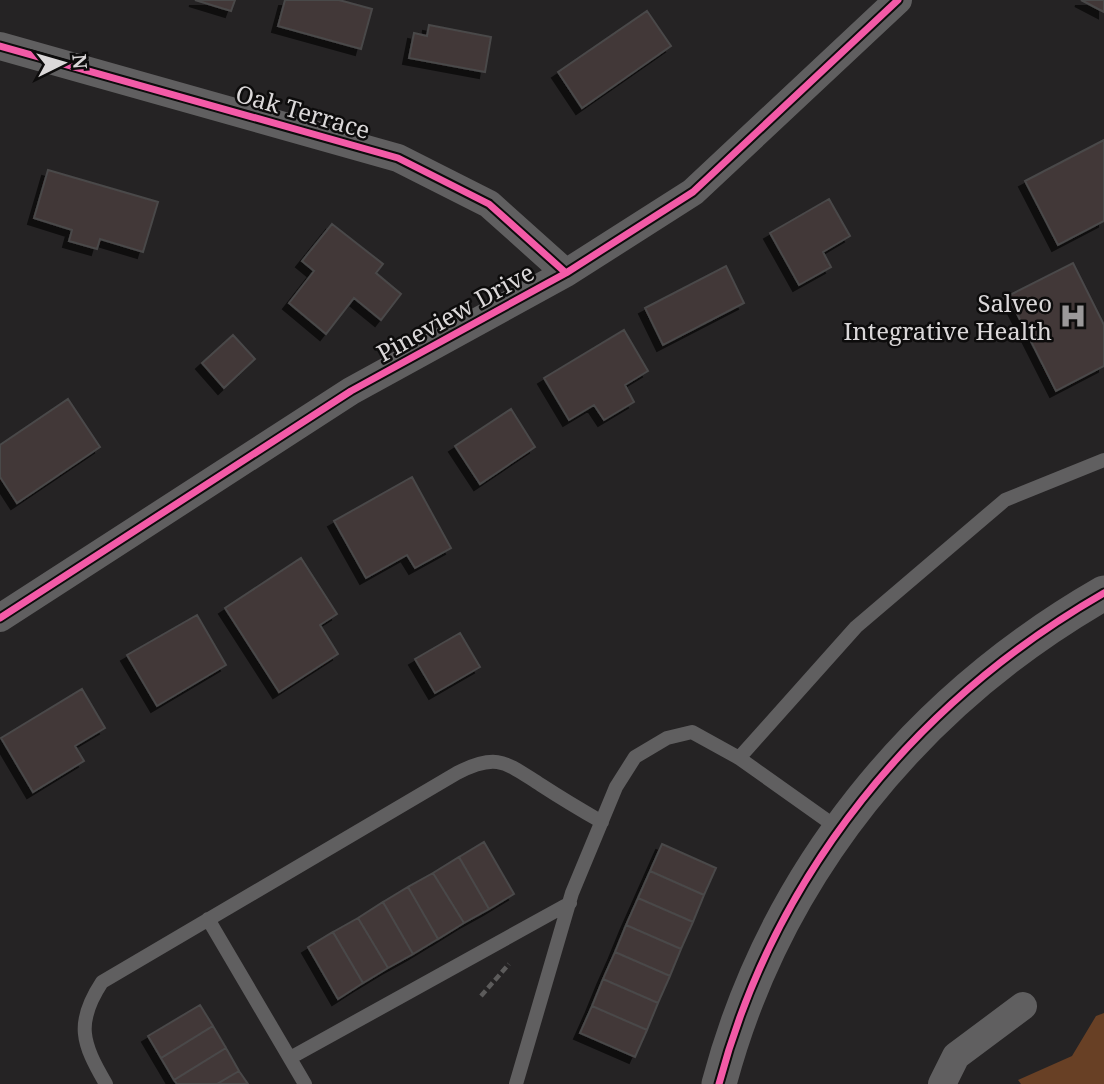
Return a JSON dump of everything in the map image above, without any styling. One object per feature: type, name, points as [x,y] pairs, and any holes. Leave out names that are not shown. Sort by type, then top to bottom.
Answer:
[{"type":"street","name":"Pineview Drive","points":[[0,618],[351,391],[566,273],[694,192],[898,0]]},
{"type":"street","name":"Oak Terrace","points":[[0,46],[398,158],[489,204],[566,273]]},
{"type":"street","points":[[719,1084],[727,1053],[761,966],[816,861],[839,829],[917,736],[971,686],[1027,642],[1104,593]]},
{"type":"street","points":[[942,1084],[956,1056],[1023,1006]]},
{"type":"lane","points":[[739,758],[856,626],[1005,500],[1104,460]]},
{"type":"lane","points":[[516,1084],[570,903],[616,787],[635,757],[667,738],[692,732],[739,758],[839,829]]},
{"type":"lane","points":[[106,1084],[95,1065],[83,1028],[88,1003],[102,982],[478,762],[500,762],[518,768],[602,822]]},
{"type":"lane","points":[[289,1058],[570,903]]},
{"type":"lane","points":[[208,919],[305,1084]]},
{"type":"shaded area","points":[[1104,1013],[1104,1084],[1021,1084],[1018,1080],[1072,1056],[1096,1016]]},
{"type":"building","points":[[195,0],[235,0],[231,11]]},
{"type":"building","points":[[285,0],[339,0],[372,9],[361,49],[278,26]]},
{"type":"building","points":[[1081,0],[1104,0],[1104,12]]},
{"type":"building","points":[[647,11],[671,46],[582,108],[558,72]]},
{"type":"building","points":[[429,25],[491,37],[485,72],[409,58],[414,33],[427,36]]},
{"type":"building","points":[[1104,140],[1104,221],[1058,245],[1025,181]]},
{"type":"building","points":[[48,170],[158,202],[143,252],[100,239],[97,249],[69,241],[72,230],[34,218]]},
{"type":"building","points":[[829,199],[850,236],[823,252],[831,267],[799,285],[770,233]]},
{"type":"building","points":[[332,224],[383,264],[376,273],[401,294],[381,320],[354,298],[326,334],[289,303],[314,271],[302,261]]},
{"type":"building","points":[[1073,263],[1104,325],[1104,366],[1056,391],[1008,296]]},
{"type":"building","points":[[726,266],[744,303],[663,345],[645,308]]},
{"type":"building","points":[[624,330],[648,371],[625,385],[634,402],[604,420],[594,405],[569,420],[544,378]]},
{"type":"building","points":[[233,335],[255,359],[224,388],[202,363]]},
{"type":"building","points":[[68,399],[100,447],[17,503],[0,477],[0,445]]},
{"type":"building","points":[[511,409],[535,447],[480,484],[455,446]]},
{"type":"building","points":[[412,477],[451,548],[415,568],[407,555],[366,578],[334,521]]},
{"type":"building","points":[[301,558],[337,614],[320,625],[338,654],[279,692],[225,608]]},
{"type":"building","points":[[197,615],[226,665],[157,706],[127,655]]},
{"type":"building","points":[[460,633],[480,667],[435,693],[415,659]]},
{"type":"building","points":[[82,689],[105,728],[75,746],[84,761],[33,792],[1,738]]},
{"type":"building","points":[[484,842],[514,894],[489,909],[459,857]]},
{"type":"building","points":[[662,844],[716,868],[704,895],[650,871]]},
{"type":"building","points":[[459,857],[489,909],[464,923],[433,873]]},
{"type":"building","points":[[650,871],[704,895],[693,922],[638,898]]},
{"type":"building","points":[[433,873],[464,923],[438,939],[408,887]]},
{"type":"building","points":[[408,887],[438,939],[413,954],[383,902]]},
{"type":"building","points":[[638,898],[693,922],[681,949],[626,925]]},
{"type":"building","points":[[383,902],[413,954],[388,968],[358,918]]},
{"type":"building","points":[[358,918],[388,968],[363,983],[333,932]]},
{"type":"building","points":[[626,925],[681,949],[670,976],[615,952]]},
{"type":"building","points":[[333,932],[363,983],[338,999],[308,947]]},
{"type":"building","points":[[615,952],[670,976],[658,1003],[603,979]]},
{"type":"building","points":[[603,979],[658,1003],[647,1030],[592,1006]]},
{"type":"building","points":[[200,1005],[213,1026],[161,1058],[148,1036]]},
{"type":"building","points":[[592,1006],[647,1030],[635,1057],[580,1033]]},
{"type":"building","points":[[213,1026],[226,1048],[174,1080],[161,1058]]},
{"type":"building","points":[[226,1048],[239,1071],[217,1084],[177,1084],[174,1080]]},
{"type":"building","points":[[239,1071],[248,1084],[217,1084]]},
{"type":"cycle path","points":[[0,618],[351,391],[566,273],[693,192],[898,0]]},
{"type":"cycle path","points":[[0,46],[398,158],[489,204],[566,273]]},
{"type":"cycle path","points":[[719,1084],[744,1007],[776,933],[816,864],[862,800],[914,740],[972,686],[1036,636],[1104,593]]},
{"type":"place","name":"Salveo Integrative Health","points":[[1073,316]]}]
